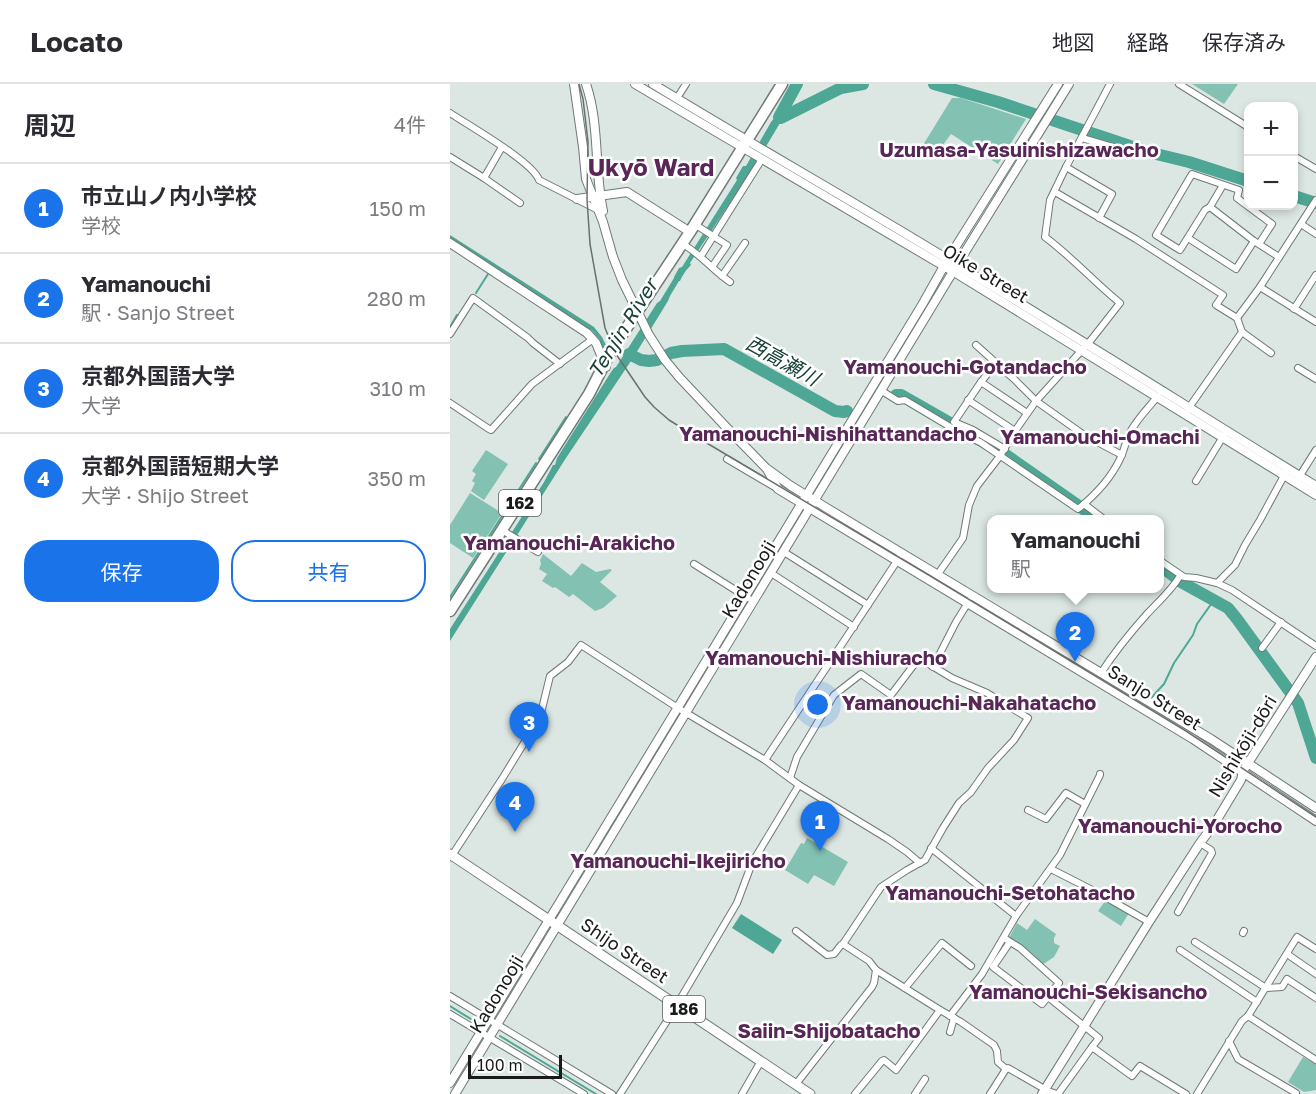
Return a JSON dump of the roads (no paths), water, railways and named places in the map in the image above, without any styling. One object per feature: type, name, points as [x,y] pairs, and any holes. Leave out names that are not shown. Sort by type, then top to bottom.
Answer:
[{"type":"highway","name":"162","points":[[749,146],[782,84]]},
{"type":"highway","name":"162","points":[[640,316],[787,84]]},
{"type":"highway","name":"162","points":[[450,611],[504,531],[597,384],[607,359],[640,316],[697,229]]},
{"type":"main road","name":"Shijo Street","points":[[450,856],[810,1094]]},
{"type":"street","name":"Sanjo Street","points":[[574,84],[586,179],[603,214],[603,222]]},
{"type":"street","name":"Sanjo Street","points":[[586,84],[590,95],[597,144],[596,197],[598,210],[622,280],[649,335],[663,357],[709,410],[766,468],[804,499]]},
{"type":"street","name":"Oike Street","points":[[635,84],[749,146]]},
{"type":"street","name":"Oike Street","points":[[653,84],[763,156],[956,268],[1285,472],[1316,486]]},
{"type":"street","points":[[677,98],[686,84]]},
{"type":"street","name":"Kadonooji","points":[[453,1087],[493,1031],[523,982],[553,922],[678,708],[946,263],[1058,84]]},
{"type":"street","name":"Kadonooji","points":[[453,1087],[485,1026],[515,976],[553,922],[686,714],[1069,84]]},
{"type":"street","points":[[938,574],[963,538],[969,505],[977,486],[1005,449],[1036,401],[1084,348],[1120,303],[1045,237],[1050,200],[1110,84]]},
{"type":"street","points":[[1179,84],[1244,125]]},
{"type":"street","points":[[450,113],[534,171],[539,180],[598,210]]},
{"type":"street","points":[[1082,136],[1133,153]]},
{"type":"street","points":[[484,178],[502,147]]},
{"type":"street","points":[[700,255],[763,156]]},
{"type":"street","points":[[450,157],[520,203]]},
{"type":"street","points":[[1298,159],[1316,169]]},
{"type":"street","points":[[1066,167],[1112,194],[1099,218]]},
{"type":"street","points":[[577,200],[585,194],[585,173]]},
{"type":"street","points":[[1188,238],[1236,269],[1272,224],[1237,198],[1239,190],[1192,174],[1156,235],[1180,250],[1223,185]]},
{"type":"street","points":[[577,200],[627,192],[727,245],[712,267]]},
{"type":"street","points":[[1055,192],[1136,238],[1223,295],[1216,305],[1237,318],[1242,332],[1271,353]]},
{"type":"street","points":[[1237,318],[1260,287],[1316,200]]},
{"type":"street","points":[[1210,207],[1279,257]]},
{"type":"street","points":[[1301,224],[1316,234]]},
{"type":"street","points":[[450,243],[574,324],[591,340],[600,361],[607,359]]},
{"type":"street","points":[[722,276],[745,243]]},
{"type":"street","points":[[687,247],[700,255],[730,282]]},
{"type":"street","points":[[1294,309],[1316,275]]},
{"type":"street","points":[[1260,287],[1316,322]]},
{"type":"street","points":[[450,334],[473,298],[560,364]]},
{"type":"street","points":[[1187,411],[1242,332]]},
{"type":"street","points":[[450,403],[491,430],[532,384],[591,340]]},
{"type":"street","points":[[976,345],[1036,401],[1084,435],[1122,455]]},
{"type":"street","points":[[996,363],[954,422],[973,430],[1005,449]]},
{"type":"street","points":[[1298,368],[1316,379]]},
{"type":"street","points":[[981,382],[1027,413]]},
{"type":"street","points":[[882,391],[898,401],[905,400],[962,434],[980,442],[1078,509],[1113,472],[1122,455],[1130,431],[1159,394]]},
{"type":"street","points":[[968,400],[1015,431]]},
{"type":"street","points":[[1196,481],[1225,435]]},
{"type":"street","points":[[1298,479],[1316,450]]},
{"type":"street","points":[[727,459],[778,489]]},
{"type":"street","name":"Sanjo Street","points":[[766,468],[778,489],[813,504],[970,599],[1243,771],[1316,821]]},
{"type":"street","points":[[1217,583],[1235,565],[1285,472]]},
{"type":"street","name":"Oike Street","points":[[1298,479],[1316,495]]},
{"type":"street","points":[[1082,506],[1098,515]]},
{"type":"street","points":[[504,531],[538,552]]},
{"type":"street","points":[[784,552],[868,605]]},
{"type":"street","name":"Sanjo Street","points":[[900,556],[938,574],[970,599],[1101,673],[1211,739],[1316,808]]},
{"type":"street","points":[[765,760],[900,556]]},
{"type":"street","points":[[694,564],[753,602]]},
{"type":"street","points":[[1164,564],[1179,578],[1217,583],[1239,594],[1316,646]]},
{"type":"street","points":[[771,573],[854,627]]},
{"type":"street","points":[[1101,673],[1111,657],[1179,578]]},
{"type":"street","points":[[933,667],[970,599]]},
{"type":"street","points":[[1262,648],[1281,622]]},
{"type":"street","points":[[450,856],[532,730],[541,712],[550,676],[568,662],[581,645],[686,714],[765,760],[798,785],[893,842],[920,863]]},
{"type":"street","name":"Nishikōji-dōri","points":[[1043,1091],[1149,922],[1215,823],[1239,783],[1243,771],[1316,657]]},
{"type":"street","points":[[790,778],[808,737],[834,695],[861,674],[891,695],[919,658],[952,678],[987,693],[1028,718],[1014,740],[988,768],[971,792],[959,803],[925,860],[882,887],[834,954],[827,955],[796,931]]},
{"type":"street","points":[[696,678],[704,684]]},
{"type":"street","points":[[1007,940],[1020,948],[1059,983],[1042,1004],[993,967],[1016,916],[1051,869],[1069,840],[1100,774]]},
{"type":"street","points":[[620,1094],[672,1013],[737,903],[752,863],[798,785]]},
{"type":"street","points":[[1028,810],[1046,819],[1066,793],[1085,804]]},
{"type":"street","points":[[1178,912],[1212,853],[1200,843]]},
{"type":"street","points":[[932,848],[1016,916]]},
{"type":"street","points":[[1051,869],[1149,922]]},
{"type":"street","points":[[1197,1094],[1298,937],[1316,950]]},
{"type":"street","points":[[950,1032],[952,1017],[1007,940]]},
{"type":"street","points":[[1195,942],[1266,988],[1282,987],[1287,979],[1316,998]]},
{"type":"street","points":[[905,988],[942,943],[971,966]]},
{"type":"street","points":[[843,944],[869,961],[876,970],[994,1045],[998,1062],[1006,1069],[1008,1068],[1043,1091],[1057,1094],[1099,1038],[1047,997]]},
{"type":"street","points":[[1180,950],[1257,1002]]},
{"type":"street","points":[[1287,954],[1316,974]]},
{"type":"street","points":[[796,1084],[872,987],[876,970]]},
{"type":"street","points":[[515,976],[523,982]]},
{"type":"street","points":[[450,996],[485,1026],[584,1094]]},
{"type":"street","points":[[855,1094],[882,1061],[884,1060],[896,1070],[940,1010]]},
{"type":"street","points":[[450,1014],[485,1026],[612,1094]]},
{"type":"street","points":[[1248,1016],[1316,1059]]},
{"type":"street","points":[[1229,1041],[1238,1059],[1295,1094]]},
{"type":"street","points":[[1092,1047],[1132,1076],[1140,1066],[1186,1094]]},
{"type":"street","points":[[742,1094],[761,1061]]},
{"type":"street","points":[[990,1094],[1006,1069]]},
{"type":"street","points":[[915,1094],[926,1079]]},
{"type":"waterway","points":[[779,117],[797,84]]},
{"type":"waterway","name":"Tenjin River","points":[[781,118],[841,88],[863,84]]},
{"type":"waterway","name":"Tenjin River","points":[[934,84],[998,102],[1148,152],[1244,180]]},
{"type":"waterway","name":"Tenjin River","points":[[1298,197],[1316,203]]},
{"type":"waterway","points":[[476,293],[488,274]]},
{"type":"waterway","points":[[450,327],[457,315]]},
{"type":"waterway","name":"西高瀬川","points":[[629,354],[649,361],[682,351],[724,349],[835,411],[847,411]]},
{"type":"waterway","name":"西高瀬川","points":[[896,395],[901,395],[1006,455],[1092,515]]},
{"type":"waterway","points":[[539,459],[566,417]]},
{"type":"waterway","points":[[450,597],[536,463]]},
{"type":"waterway","points":[[1164,568],[1181,582],[1228,608],[1237,619],[1298,703],[1316,758]]},
{"type":"waterway","points":[[1152,697],[1164,684],[1197,624],[1214,600]]},
{"type":"waterway","points":[[450,1006],[474,1021]]},
{"type":"waterway","points":[[500,1036],[596,1094]]},
{"type":"tram line","points":[[579,84],[588,142],[587,199],[590,244],[605,328],[616,354],[654,407],[690,433],[1186,731],[1316,817]]},
{"type":"place","name":"Yamanouchi","points":[[1075,662]]},
{"type":"place","name":"京都外国語大学","points":[[529,752]]},
{"type":"place","name":"京都外国語短期大学","points":[[515,832]]},
{"type":"place","name":"市立山ノ内小学校","points":[[820,851]]},
{"type":"district","name":"Uzumasa-Yasuinishizawacho","points":[[1019,149]]},
{"type":"district","name":"Ukyō Ward","points":[[651,166]]},
{"type":"district","name":"Yamanouchi-Gotandacho","points":[[965,366]]},
{"type":"district","name":"Yamanouchi-Nishihattandacho","points":[[828,433]]},
{"type":"district","name":"Yamanouchi-Omachi","points":[[1100,436]]},
{"type":"district","name":"Yamanouchi-Arakicho","points":[[569,542]]},
{"type":"district","name":"Yamanouchi-Nishiuracho","points":[[826,657]]},
{"type":"district","name":"Yamanouchi-Nakahatacho","points":[[969,702]]},
{"type":"district","name":"Yamanouchi-Yorocho","points":[[1180,825]]},
{"type":"district","name":"Yamanouchi-Ikejiricho","points":[[678,860]]},
{"type":"district","name":"Yamanouchi-Setohatacho","points":[[1010,892]]},
{"type":"district","name":"Yamanouchi-Sekisancho","points":[[1088,991]]},
{"type":"district","name":"Saiin-Shijobatacho","points":[[829,1030]]}]
